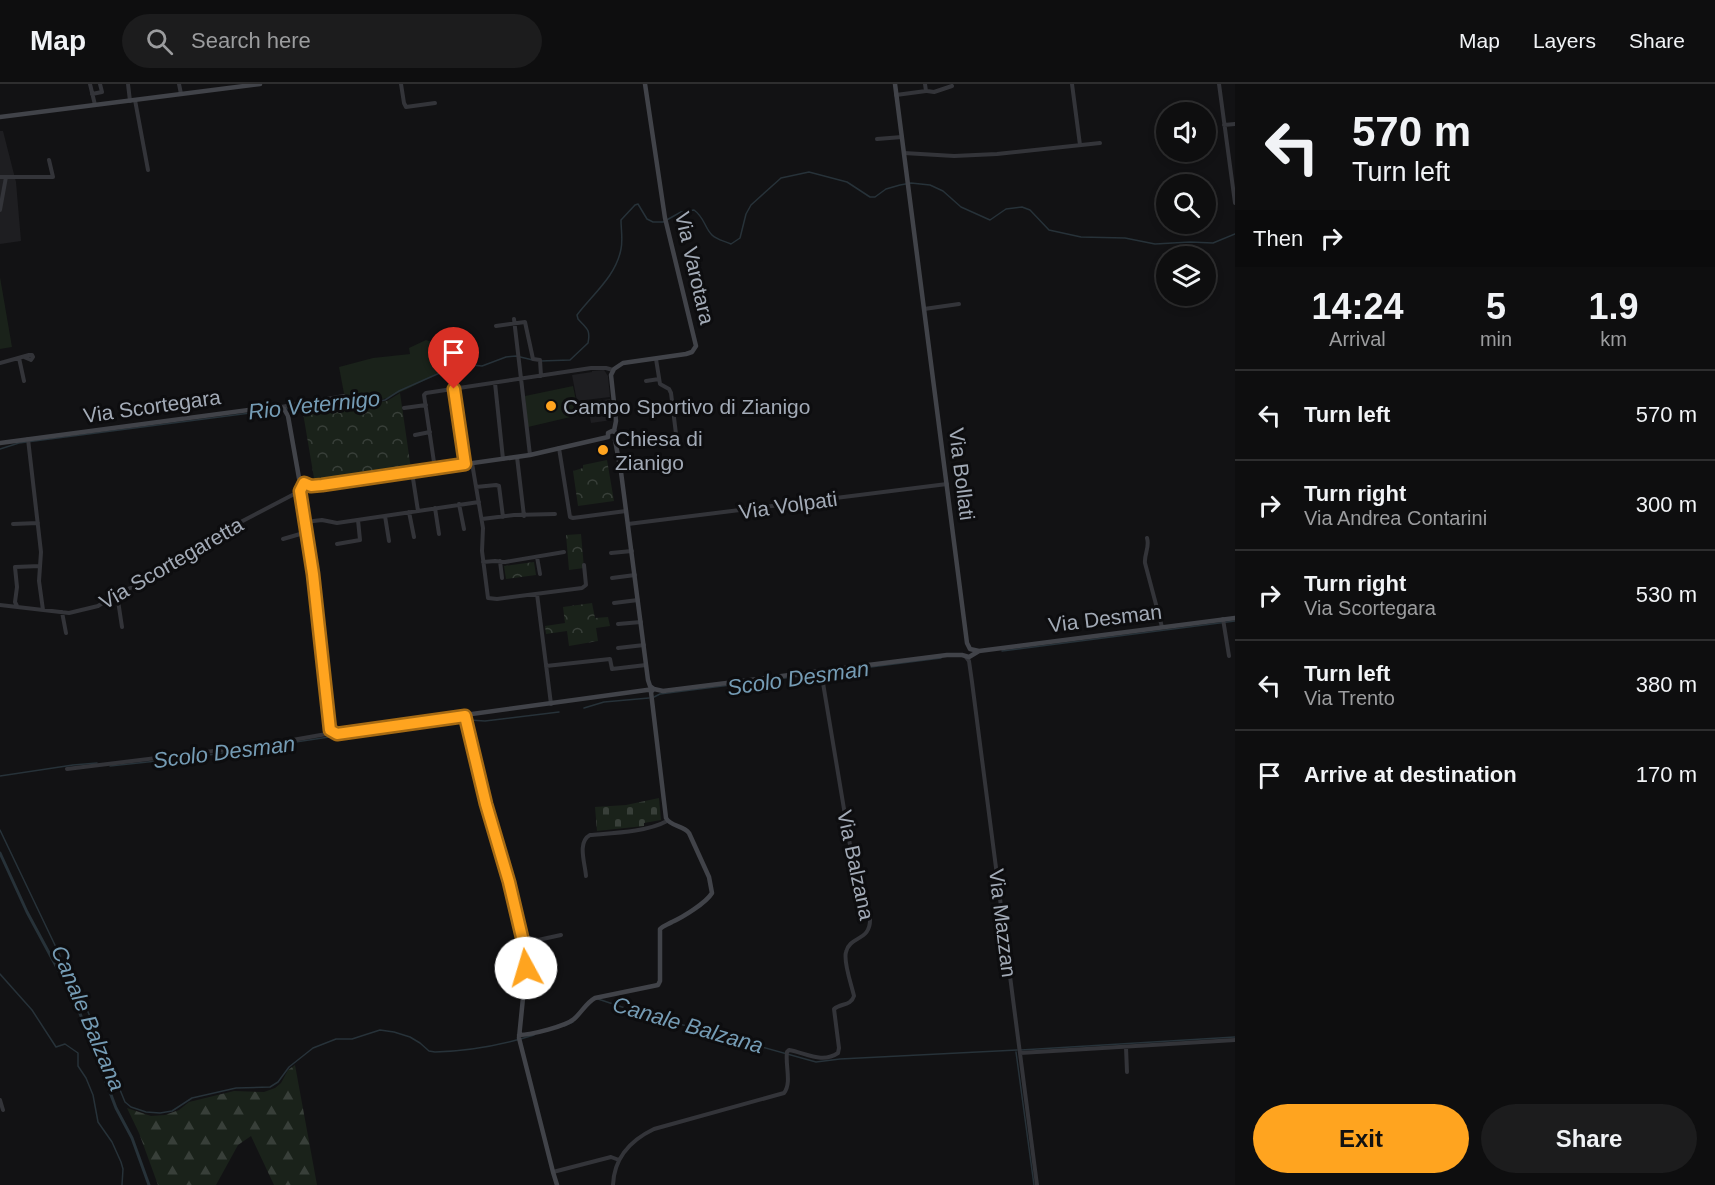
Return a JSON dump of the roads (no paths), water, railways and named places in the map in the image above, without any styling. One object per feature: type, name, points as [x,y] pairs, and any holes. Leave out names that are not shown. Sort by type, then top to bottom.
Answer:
[{"type":"street","points":[[90,84],[95,105]]},
{"type":"street","points":[[92,94],[102,92],[100,84]]},
{"type":"street","points":[[128,84],[148,170]]},
{"type":"street","points":[[179,84],[181,94]]},
{"type":"street","points":[[0,117],[260,84]]},
{"type":"street","points":[[401,84],[406,107],[435,103]]},
{"type":"street","name":"Via Varotara","points":[[613,370],[623,363],[686,354],[694,350],[696,346],[665,220],[645,84]]},
{"type":"street","name":"Via Bollati","points":[[895,84],[968,653]]},
{"type":"street","points":[[925,84],[926,91]]},
{"type":"street","points":[[1072,84],[1080,145]]},
{"type":"street","points":[[1219,84],[1235,203]]},
{"type":"street","points":[[896,95],[934,92],[952,86]]},
{"type":"street","points":[[1224,125],[1235,124]]},
{"type":"street","points":[[877,139],[902,137]]},
{"type":"street","points":[[904,153],[954,156],[997,154],[1100,143]]},
{"type":"street","points":[[0,177],[54,177],[49,160]]},
{"type":"street","points":[[0,210],[6,177]]},
{"type":"street","points":[[924,309],[959,304]]},
{"type":"street","points":[[514,321],[530,455]]},
{"type":"street","points":[[496,326],[514,321],[525,322],[533,359],[540,361],[541,376]]},
{"type":"street","points":[[0,363],[21,358],[24,381]]},
{"type":"street","points":[[654,440],[673,437],[676,434],[670,390],[661,386],[656,359]]},
{"type":"street","points":[[435,469],[425,393],[602,367],[613,370],[611,380],[616,421],[614,431],[617,435],[615,440],[632,550],[646,665],[649,683],[654,689]]},
{"type":"street","points":[[646,381],[659,379]]},
{"type":"street","points":[[495,382],[503,459]]},
{"type":"street","points":[[454,389],[465,464]]},
{"type":"street","name":"Via Scortegara","points":[[0,443],[28,442],[261,408],[283,408],[344,396]]},
{"type":"street","points":[[404,408],[426,405]]},
{"type":"street","points":[[283,408],[289,419],[298,476],[304,483],[311,486],[530,455],[608,437],[615,440]]},
{"type":"street","points":[[651,410],[673,408]]},
{"type":"street","points":[[608,437],[609,432],[614,431]]},
{"type":"street","points":[[415,435],[430,432]]},
{"type":"street","points":[[28,442],[41,552],[39,581],[43,610]]},
{"type":"street","points":[[559,448],[570,517],[626,511]]},
{"type":"street","points":[[517,457],[524,516]]},
{"type":"street","points":[[472,463],[482,519],[483,562],[488,598],[491,600],[585,587],[584,565]]},
{"type":"street","points":[[412,472],[418,511]]},
{"type":"street","points":[[304,483],[300,491],[313,574],[331,731]]},
{"type":"street","points":[[476,487],[496,484],[499,486],[503,517]]},
{"type":"street","name":"Via Volpati","points":[[628,524],[829,500],[902,488],[947,485]]},
{"type":"street","name":"Via Scortegaretta","points":[[0,604],[62,612],[98,606],[117,594],[142,583],[215,535],[300,491]]},
{"type":"street","points":[[305,522],[323,520],[334,524],[478,501]]},
{"type":"street","points":[[459,504],[464,530]]},
{"type":"street","points":[[435,508],[439,534]]},
{"type":"street","points":[[409,512],[414,537]]},
{"type":"street","points":[[482,519],[555,514]]},
{"type":"street","points":[[385,516],[389,541]]},
{"type":"street","points":[[337,544],[360,540],[358,520]]},
{"type":"street","points":[[13,524],[38,523]]},
{"type":"street","points":[[283,539],[307,532]]},
{"type":"street","points":[[1147,538],[1145,563],[1162,627]]},
{"type":"street","points":[[611,554],[632,550]]},
{"type":"street","points":[[483,562],[564,552]]},
{"type":"street","points":[[537,557],[540,574]]},
{"type":"street","points":[[500,561],[502,578]]},
{"type":"street","points":[[17,606],[15,567],[40,566]]},
{"type":"street","points":[[612,578],[635,575]]},
{"type":"street","points":[[117,594],[122,627]]},
{"type":"street","points":[[537,594],[552,704]]},
{"type":"street","points":[[614,603],[638,600]]},
{"type":"street","points":[[62,612],[66,633]]},
{"type":"street","name":"Via Desman","points":[[968,653],[1235,618]]},
{"type":"street","points":[[1223,621],[1229,656]]},
{"type":"street","points":[[618,624],[641,622]]},
{"type":"street","points":[[618,648],[644,645]]},
{"type":"street","points":[[67,769],[270,744],[331,731],[337,734],[466,719],[654,689],[663,691],[822,673],[968,653]]},
{"type":"street","name":"Via Mazzan","points":[[968,653],[1037,1185]]},
{"type":"street","points":[[546,666],[610,659],[612,669],[646,665]]},
{"type":"street","name":"Via Balzana","points":[[613,1185],[619,1160],[640,1135],[654,1128],[784,1093],[788,1087],[786,1054],[791,1050],[819,1058],[830,1057],[838,1053],[833,1012],[838,1006],[853,1001],[854,996],[845,954],[849,946],[867,932],[870,927],[870,918],[849,841],[822,673]]},
{"type":"street","points":[[654,689],[651,692],[667,821]]},
{"type":"street","points":[[466,719],[525,950],[526,968],[519,1038],[557,1185]]},
{"type":"street","points":[[586,876],[583,844],[586,837],[660,825],[667,821]]},
{"type":"street","points":[[519,1038],[567,1024],[590,1000],[595,998],[656,986],[659,983],[660,929],[706,900],[711,896],[712,891],[709,877],[689,833],[685,828],[667,821]]},
{"type":"street","points":[[522,936],[538,940],[561,935]]},
{"type":"street","points":[[1020,1053],[1235,1040]]},
{"type":"street","points":[[1126,1047],[1127,1072]]},
{"type":"street","points":[[0,1100],[3,1110]]},
{"type":"street","points":[[553,1172],[610,1157],[619,1160]]},
{"type":"waterway","name":"Rio Veternigo","points":[[540,361],[570,360],[588,343],[588,332],[577,315],[614,268],[622,246],[621,220],[635,205],[638,204],[647,219],[653,222],[663,222],[681,212],[694,210],[712,235],[731,244],[740,238],[746,214],[751,205],[781,178],[809,172],[847,182],[870,197],[875,197],[886,189],[900,185],[911,183],[930,185],[943,191],[961,207],[990,220],[1006,209],[1022,207],[1030,210],[1049,230],[1081,237],[1125,238],[1155,244],[1213,243],[1235,234]]},
{"type":"waterway","name":"Rio Veternigo","points":[[286,409],[352,398],[370,403],[385,400],[399,391],[460,364],[482,366],[506,357],[516,356],[533,360]]},
{"type":"waterway","name":"Rio Veternigo","points":[[0,449],[19,443],[281,409]]},
{"type":"waterway","name":"Scolo Desman","points":[[1002,651],[1235,621]]},
{"type":"waterway","name":"Scolo Desman","points":[[654,697],[660,694],[941,658]]},
{"type":"waterway","name":"Scolo Desman","points":[[584,708],[604,702],[649,698]]},
{"type":"waterway","name":"Scolo Desman","points":[[110,766],[195,757],[329,737],[469,720],[485,721],[559,712]]},
{"type":"waterway","name":"Scolo Desman","points":[[0,776],[97,763]]},
{"type":"waterway","name":"Canale Balzana","points":[[0,830],[64,964],[77,985],[125,1102],[131,1107],[146,1112],[160,1113],[172,1111],[192,1098],[236,1088],[270,1087],[278,1082],[289,1067],[313,1048],[336,1039],[352,1039],[380,1030],[410,1037],[429,1051],[435,1052],[485,1047],[534,1035]]},
{"type":"waterway","points":[[0,853],[27,912],[76,1003],[116,1108],[132,1138],[149,1185]]},
{"type":"waterway","points":[[0,974],[32,1010],[56,1047],[65,1044],[78,1053],[78,1066],[93,1095],[98,1122],[112,1142],[121,1162],[122,1185]]},
{"type":"waterway","name":"Canale Balzana","points":[[598,999],[816,1062],[1017,1050]]},
{"type":"waterway","name":"Canale Balzana","points":[[564,1026],[573,1022]]},
{"type":"waterway","name":"Canale Balzana","points":[[1021,1050],[1235,1037]]},
{"type":"waterway","points":[[1016,1052],[1034,1185]]},
{"type":"place","name":"Campo Sportivo di Zianigo","points":[[551,406]]},
{"type":"place","name":"Chiesa di Zianigo","points":[[603,450]]}]
